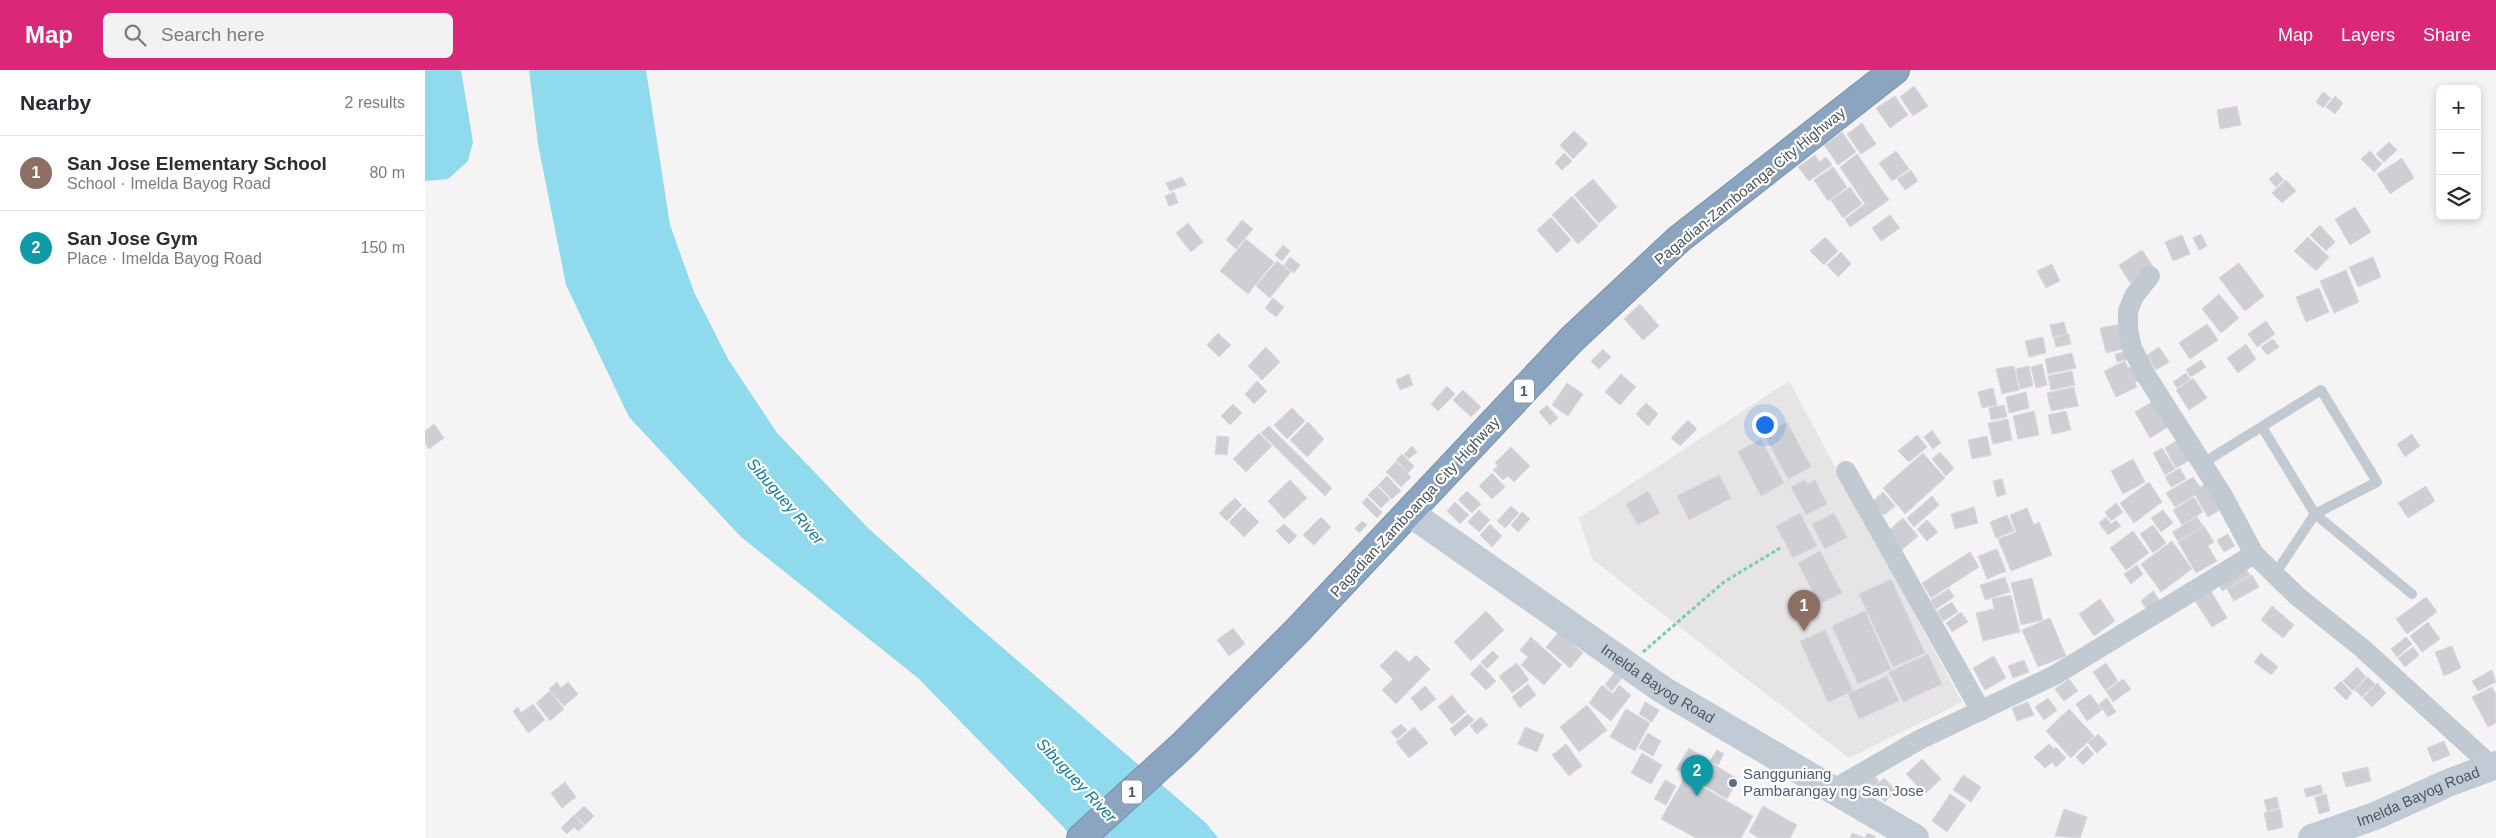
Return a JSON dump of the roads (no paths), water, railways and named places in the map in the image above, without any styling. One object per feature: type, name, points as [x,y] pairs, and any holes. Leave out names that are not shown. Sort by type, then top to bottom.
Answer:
[{"type":"highway","name":"Pagadian-Zamboanga City Highway","points":[[1081,838],[1183,745],[1411,513],[1572,339],[1679,239],[1895,70]]},
{"type":"main road","name":"Imelda Bayog Road","points":[[1411,513],[1663,690],[1915,838]]},
{"type":"main road","name":"Imelda Bayog Road","points":[[2312,838],[2375,816],[2448,783],[2495,767]]},
{"type":"street","points":[[2151,276],[2134,296],[2128,310],[2128,330],[2132,348],[2147,377],[2203,463],[2254,554],[2297,596],[2362,648],[2495,767]]},
{"type":"street","points":[[1846,471],[1981,711]]},
{"type":"street","points":[[1832,790],[1919,740],[2055,675],[2254,554]]},
{"type":"lane","points":[[2203,463],[2321,390],[2377,482],[2315,514],[2275,574]]},
{"type":"lane","points":[[2262,427],[2315,514],[2411,594]]},
{"type":"water","points":[[425,70],[461,70],[473,142],[468,161],[448,179],[425,181]]},
{"type":"water","name":"Sibuguey River","points":[[529,70],[646,70],[670,225],[694,292],[728,359],[777,433],[868,528],[975,624],[1206,823],[1218,838],[1074,838],[918,678],[741,537],[629,417],[566,285],[538,144]]},
{"type":"place","name":"San Jose Elementary School","points":[[1804,631]]},
{"type":"place","name":"Sangguniang Pambarangay ng San Jose","points":[[1733,783]]},
{"type":"place","name":"San Jose Gym","points":[[1697,796]]}]
